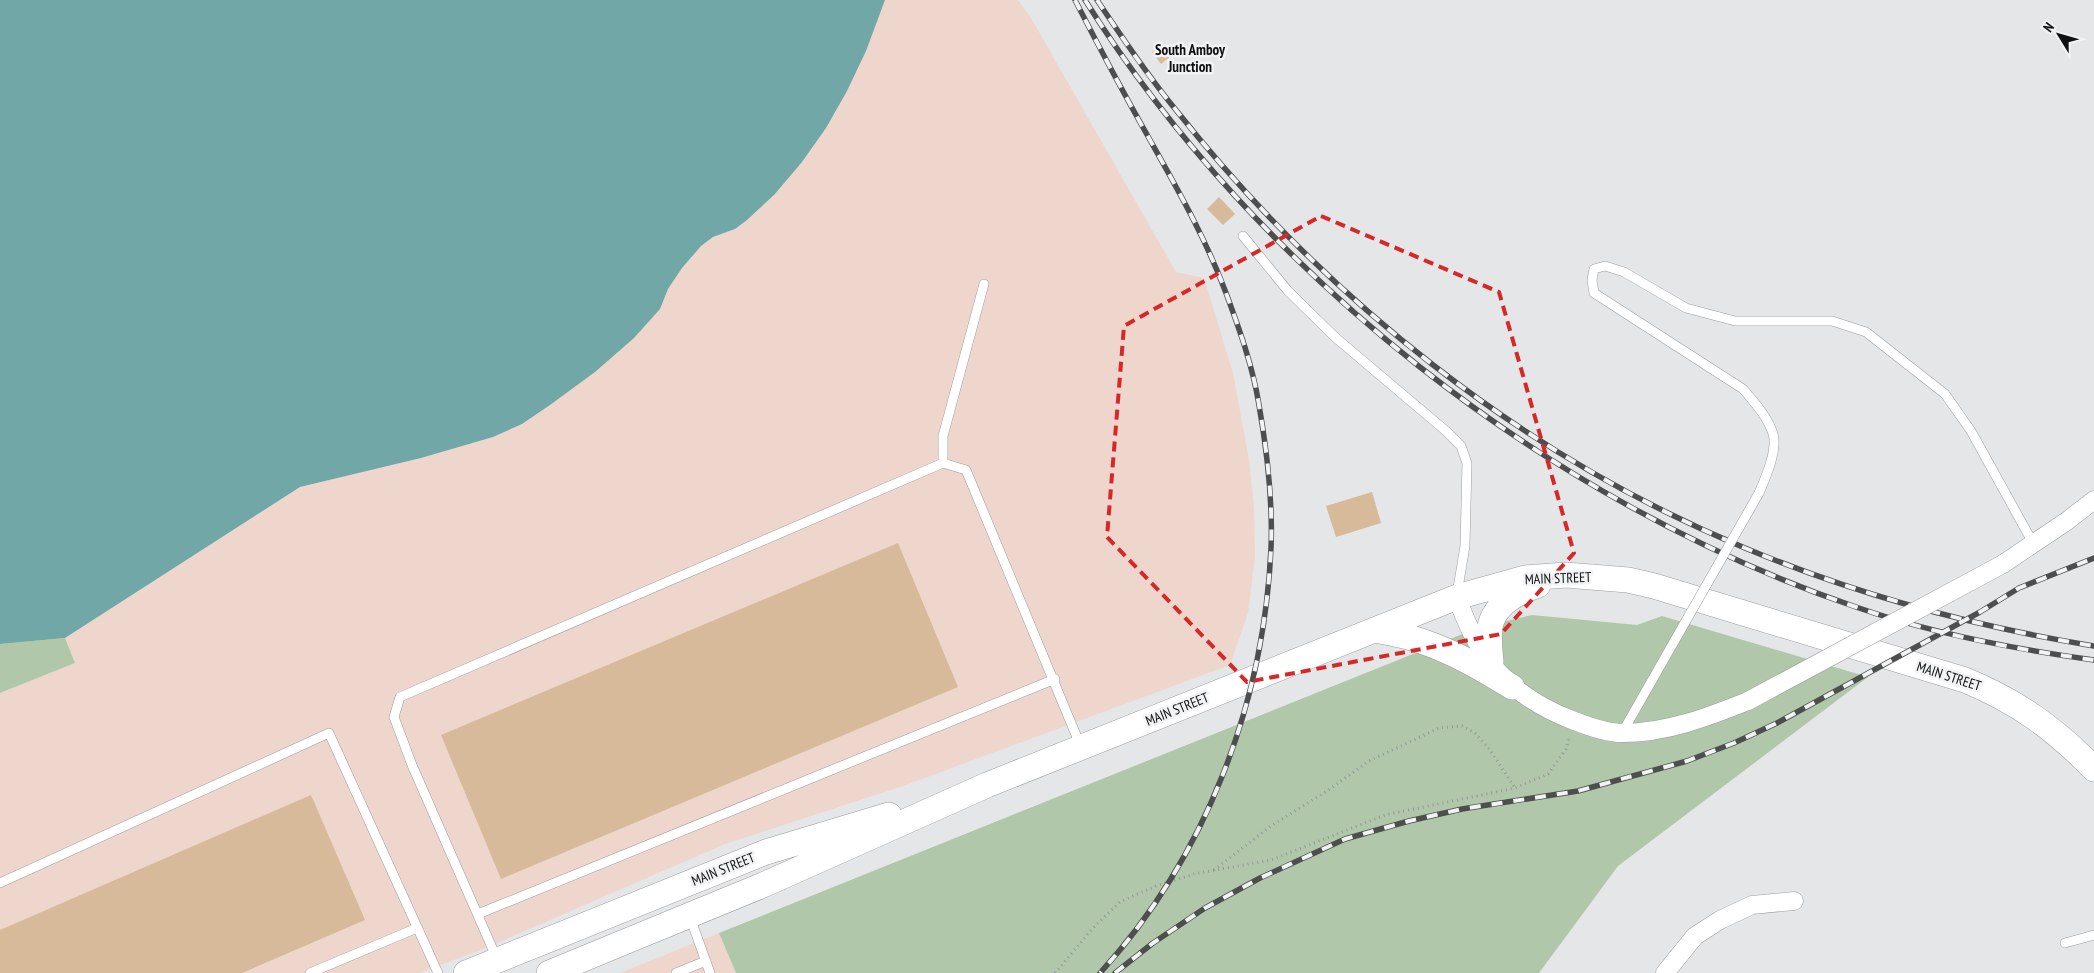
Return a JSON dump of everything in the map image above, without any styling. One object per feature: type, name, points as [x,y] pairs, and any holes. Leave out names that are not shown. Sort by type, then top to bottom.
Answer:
[{"type":"main road","name":"MAIN STREET","points":[[549,973],[690,916],[987,785],[1457,597],[1525,578],[1566,576],[1628,580],[1654,586],[1965,680],[1993,691],[2046,724],[2094,769]]},
{"type":"main road","points":[[1491,662],[1492,620],[1502,606],[1522,591],[1566,576]]},
{"type":"main road","points":[[1376,630],[1420,640],[1443,649],[1466,659],[1512,687]]},
{"type":"main road","name":"MAIN STREET","points":[[466,973],[766,852],[987,785]]},
{"type":"street","points":[[1457,597],[1473,636],[1491,662],[1512,687],[1532,701],[1553,713],[1574,721],[1622,733],[1653,731],[1712,716],[1748,701],[2003,564],[2094,500]]},
{"type":"street","points":[[1665,973],[1696,936],[1720,920],[1752,905],[1794,901]]},
{"type":"lane","points":[[1243,236],[1288,291],[1336,338],[1446,431],[1461,446],[1467,463],[1465,537],[1457,597]]},
{"type":"lane","points":[[1622,733],[1758,493],[1770,468],[1774,435],[1758,407],[1743,389],[1594,293],[1592,280],[1594,269],[1605,266],[1624,272],[1686,308],[1735,321],[1832,321],[1866,332],[1945,394],[1971,431],[2034,544]]},
{"type":"lane","points":[[943,464],[943,436],[984,284]]},
{"type":"lane","points":[[498,961],[412,766],[394,718],[400,697],[943,464],[966,470],[1081,747]]},
{"type":"lane","points":[[478,914],[1054,679]]},
{"type":"lane","points":[[0,883],[329,733],[438,973]]},
{"type":"lane","points":[[690,916],[710,973]]},
{"type":"lane","points":[[310,973],[417,928]]},
{"type":"lane","points":[[2065,943],[2094,934]]},
{"type":"lane","points":[[676,973],[706,961]]},
{"type":"path","points":[[1055,973],[1093,928],[1120,902],[1170,881],[1214,870],[1270,860],[1385,814],[1514,788],[1548,774],[1566,749],[1574,721]]},
{"type":"path","points":[[1214,870],[1270,826],[1327,791],[1369,761],[1439,728],[1462,726],[1475,733],[1490,750],[1514,788]]},
{"type":"highlighted area","points":[[1321,216],[1499,292],[1574,553],[1501,634],[1247,682],[1107,537],[1124,326]]},
{"type":"shaded area","points":[[885,0],[1018,0],[1031,18],[1176,272],[1204,278],[1233,373],[1249,460],[1254,508],[1255,557],[1248,613],[1230,665],[903,786],[725,844],[481,950],[419,973],[0,973],[0,693],[75,663],[65,638],[300,487],[421,458],[493,437],[522,424],[550,405],[660,309],[668,289],[682,268],[701,246],[713,237],[735,229],[774,195],[847,91],[866,50]]},
{"type":"shaded area","points":[[719,933],[736,973],[620,973]]},
{"type":"green space","points":[[1532,615],[1637,625],[1662,616],[1868,677],[1618,866],[1539,973],[736,973],[719,933],[1480,627]]},
{"type":"green space","points":[[65,638],[75,663],[0,693],[0,644]]},
{"type":"water","points":[[0,0],[885,0],[866,51],[847,91],[826,128],[802,162],[774,195],[747,220],[735,229],[713,237],[701,246],[682,268],[668,289],[660,309],[634,338],[595,372],[550,405],[522,424],[493,437],[421,458],[300,487],[65,638],[0,644]]},
{"type":"building","points":[[1163,43],[1172,55],[1161,64],[1152,52]]},
{"type":"building","points":[[1219,197],[1235,214],[1223,225],[1207,209]]},
{"type":"building","points":[[1372,492],[1381,523],[1336,537],[1326,506]]},
{"type":"building","points":[[898,543],[958,687],[501,879],[441,735]]},
{"type":"building","points":[[311,795],[365,920],[242,973],[0,973],[0,930]]},
{"type":"railway","points":[[1075,0],[1191,215],[1210,253],[1226,293],[1253,376],[1267,458],[1271,512],[1271,548],[1266,606],[1256,663],[1242,720],[1223,775],[1199,828],[1170,879],[1137,928],[1100,973]]},
{"type":"railway","points":[[1085,0],[1155,100],[1235,196],[1324,285],[1420,367],[1523,441],[1631,507],[1742,562],[1856,607],[1885,617],[1974,640],[2094,660]]},
{"type":"railway","points":[[1097,0],[1165,97],[1234,179],[1297,245],[1363,307],[1433,365],[1507,419],[1583,467],[1663,510],[1787,565],[1873,594],[1961,619],[2094,646]]},
{"type":"railway","points":[[1115,973],[1153,943],[1205,908],[1260,878],[1345,839],[1409,821],[1462,809],[1578,791],[1687,761],[1734,743],[1777,723],[1980,612],[2019,588],[2094,558]]},
{"type":"district","name":"South Amboy Junction","points":[[1190,58]]}]
